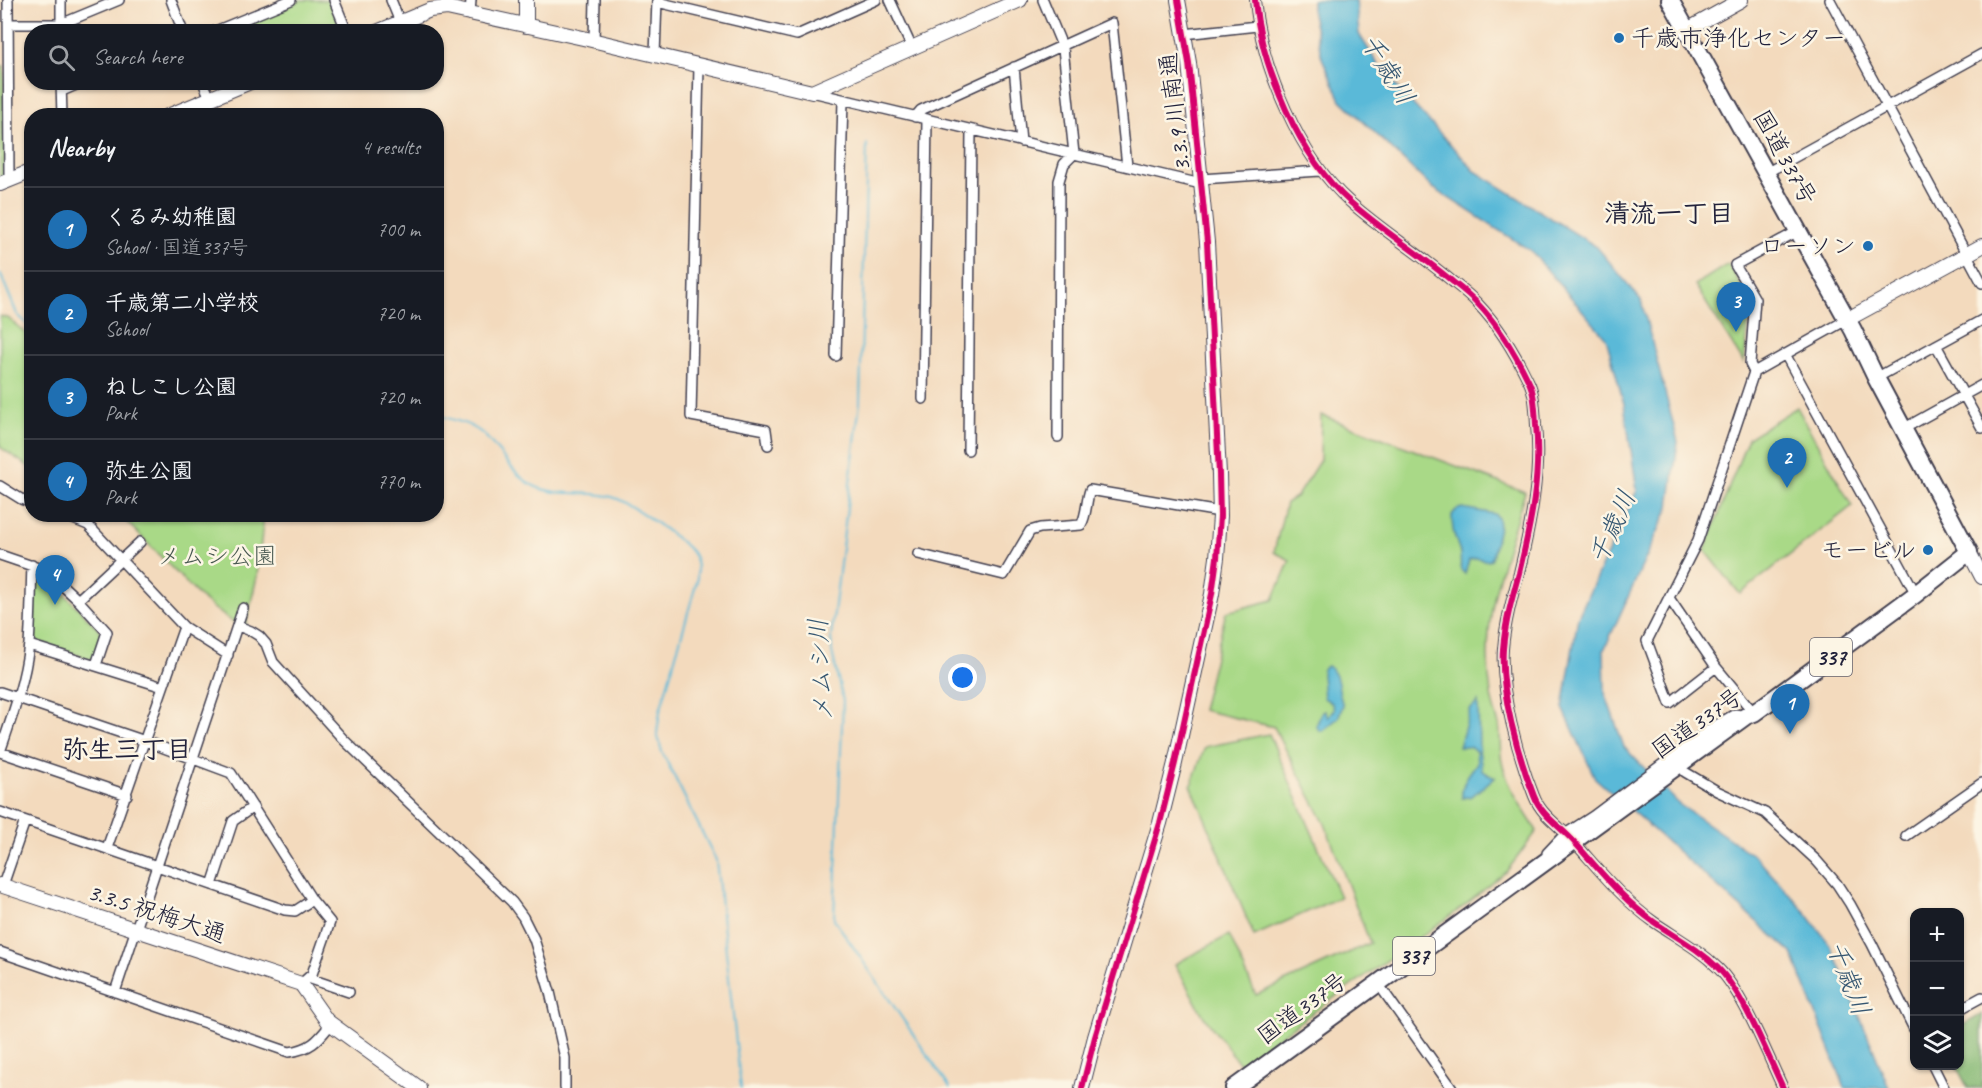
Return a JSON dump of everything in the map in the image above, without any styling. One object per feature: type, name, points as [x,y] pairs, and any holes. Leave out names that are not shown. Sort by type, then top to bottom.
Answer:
[{"type":"highway","name":"国道337号","points":[[1234,1088],[1377,982],[1526,877],[1570,838],[1750,715],[1916,594],[1969,552],[1876,378],[1848,319],[1670,0]]},
{"type":"street","points":[[8,0],[4,62],[5,182],[24,174]]},
{"type":"street","points":[[61,0],[61,24]]},
{"type":"street","points":[[171,0],[180,24]]},
{"type":"street","points":[[232,24],[291,0]]},
{"type":"street","points":[[334,0],[344,24]]},
{"type":"street","points":[[391,0],[400,22]]},
{"type":"street","points":[[526,0],[526,26]]},
{"type":"street","points":[[594,40],[595,0]]},
{"type":"street","points":[[655,55],[657,1],[797,35],[876,0]]},
{"type":"street","points":[[890,0],[912,48]]},
{"type":"street","points":[[812,92],[1020,0]]},
{"type":"street","points":[[1043,0],[1062,46],[1074,154]]},
{"type":"street","name":"3.3.9 川南通","points":[[1082,1088],[1176,763],[1212,594],[1217,558],[1220,512],[1207,242],[1189,63],[1178,0]]},
{"type":"street","points":[[1255,0],[1257,26],[1268,63],[1281,97],[1300,136],[1318,163],[1320,171],[1356,207],[1477,302],[1502,333],[1531,384],[1539,449],[1538,479],[1531,519],[1509,609],[1503,651],[1505,686],[1512,724],[1535,799],[1548,818],[1634,906],[1702,954],[1727,978],[1783,1088]]},
{"type":"street","points":[[1687,30],[1741,0]]},
{"type":"street","points":[[1830,0],[1968,253],[1982,283]]},
{"type":"street","points":[[69,24],[114,1]]},
{"type":"street","points":[[396,24],[424,6],[439,8],[471,6],[526,26],[1201,182],[1320,171]]},
{"type":"street","points":[[915,117],[921,110],[1112,23],[1127,166]]},
{"type":"street","points":[[8,24],[24,25]]},
{"type":"street","points":[[1184,34],[1257,26]]},
{"type":"street","points":[[1766,173],[1982,54]]},
{"type":"street","points":[[699,66],[691,416],[766,430],[768,445]]},
{"type":"street","points":[[1014,68],[1021,142]]},
{"type":"street","points":[[62,90],[62,108]]},
{"type":"street","points":[[206,90],[210,98]]},
{"type":"street","points":[[187,108],[230,90]]},
{"type":"street","points":[[836,356],[843,100]]},
{"type":"street","points":[[923,399],[927,119]]},
{"type":"street","points":[[968,450],[971,130]]},
{"type":"street","points":[[1058,437],[1059,181],[1064,164],[1074,154]]},
{"type":"street","points":[[1754,372],[1750,364],[1755,299],[1735,265],[1798,231]]},
{"type":"street","points":[[1716,668],[1670,702],[1647,641],[1701,532],[1754,372],[1982,246]]},
{"type":"street","points":[[1876,378],[1982,320]]},
{"type":"street","points":[[1936,345],[1982,428]]},
{"type":"street","points":[[1785,354],[1916,594]]},
{"type":"street","points":[[1903,429],[1982,385]]},
{"type":"street","points":[[0,486],[24,500]]},
{"type":"street","points":[[918,554],[1004,575],[1030,531],[1040,528],[1081,525],[1090,490],[1220,512]]},
{"type":"street","points":[[81,522],[88,525],[184,627],[228,656]]},
{"type":"street","points":[[78,600],[140,542]]},
{"type":"street","points":[[1969,552],[1982,577]]},
{"type":"street","points":[[0,555],[48,571],[107,632],[96,665]]},
{"type":"street","points":[[32,566],[29,645],[18,698],[0,752],[127,795]]},
{"type":"street","points":[[1669,598],[1750,715]]},
{"type":"street","points":[[115,992],[243,608]]},
{"type":"street","points":[[238,626],[259,636],[271,652],[273,662],[343,739],[512,902],[523,917],[534,939],[550,992],[565,1058],[565,1088]]},
{"type":"street","points":[[107,848],[184,627]]},
{"type":"street","points":[[29,645],[163,687]]},
{"type":"street","points":[[0,692],[194,758],[231,773],[312,900],[330,922],[312,974],[304,981]]},
{"type":"street","points":[[1686,759],[1717,791],[1765,813],[1816,860],[1837,884],[1872,944],[1910,1021]]},
{"type":"street","points":[[1906,836],[1982,783]]},
{"type":"street","points":[[212,885],[233,821],[253,807]]},
{"type":"street","points":[[0,812],[285,910],[295,911],[312,900]]},
{"type":"street","points":[[1,885],[25,820]]},
{"type":"street","name":"3.3.5 祝梅大通","points":[[1,885],[135,930],[304,981]]},
{"type":"street","points":[[0,952],[289,1052],[306,1049],[314,1044],[331,1024]]},
{"type":"street","points":[[304,981],[349,992]]},
{"type":"street","points":[[304,981],[331,1024],[419,1088]]},
{"type":"street","points":[[1377,982],[1452,1088]]},
{"type":"street","points":[[1964,1007],[1982,997]]},
{"type":"street","points":[[1935,1070],[1944,1088]]},
{"type":"green space","points":[[301,0],[329,0],[340,24],[242,24]]},
{"type":"green space","points":[[0,66],[4,66],[6,177],[0,179]]},
{"type":"green space","points":[[1728,264],[1751,301],[1744,363],[1695,285]]},
{"type":"green space","points":[[0,316],[8,318],[24,332],[24,463],[0,447]]},
{"type":"green space","points":[[1797,407],[1852,506],[1740,594],[1705,550],[1748,438]]},
{"type":"green space","points":[[1321,415],[1525,492],[1496,591],[1488,641],[1488,667],[1505,774],[1522,808],[1537,831],[1507,871],[1463,907],[1240,1064],[1204,1017],[1175,964],[1229,935],[1256,995],[1370,943],[1325,824],[1274,727],[1202,710],[1226,612],[1273,600],[1290,560],[1274,552],[1286,503],[1297,496],[1320,460]]},
{"type":"green space","name":"メムシ公園","points":[[127,522],[263,522],[257,576],[246,625],[231,621],[203,600]]},
{"type":"green space","points":[[40,572],[46,575],[103,634],[95,661],[36,641],[33,635],[36,576]]},
{"type":"green space","points":[[1269,734],[1340,897],[1254,936],[1191,785],[1205,747]]},
{"type":"green space","points":[[1982,1014],[1982,1088],[1968,1088],[1958,1070],[1964,1070],[1964,1025]]},
{"type":"water","points":[[1312,0],[1356,0],[1359,34],[1382,71],[1475,171],[1597,247],[1641,300],[1678,442],[1669,507],[1604,650],[1605,693],[1624,747],[1680,805],[1756,857],[1804,910],[1831,946],[1889,1088],[1845,1088],[1792,953],[1595,778],[1563,708],[1578,617],[1637,490],[1624,404],[1606,338],[1531,251],[1430,186],[1341,100],[1322,58],[1312,14]]},
{"type":"water","points":[[1462,508],[1495,514],[1499,527],[1492,558],[1489,561],[1476,558],[1469,560],[1465,574],[1461,570],[1460,551],[1452,520],[1452,515],[1456,510]]},
{"type":"water","points":[[1327,666],[1335,673],[1343,705],[1338,718],[1320,731],[1316,726],[1322,712],[1325,711],[1328,718],[1334,709],[1332,703],[1324,698],[1322,674],[1323,669]]},
{"type":"water","points":[[1478,702],[1482,771],[1495,777],[1472,796],[1462,798],[1464,783],[1477,763],[1476,751],[1469,747],[1459,747],[1470,710]]},
{"type":"waterway","name":"メムシ川","points":[[867,144],[860,402],[831,637],[843,701],[834,919],[950,1088]]},
{"type":"waterway","points":[[0,273],[17,314],[24,321]]},
{"type":"waterway","points":[[444,417],[478,430],[519,475],[534,486],[554,492],[605,495],[622,501],[669,533],[695,557],[697,581],[660,711],[657,733],[662,752],[716,860],[741,1088]]},
{"type":"cycle path","points":[[1082,1088],[1095,1037],[1160,823],[1212,594],[1217,558],[1220,516],[1219,474],[1207,242],[1189,63],[1178,0]]},
{"type":"cycle path","points":[[1255,0],[1265,54],[1275,82],[1286,110],[1315,161],[1350,202],[1475,301],[1506,340],[1532,390],[1537,444],[1536,481],[1527,536],[1505,630],[1503,666],[1511,723],[1534,796],[1547,816],[1571,838],[1633,905],[1718,968],[1745,1008],[1783,1088]]},
{"type":"place","name":"千歳市浄化センター","points":[[1619,38]]},
{"type":"place","name":"ローソン","points":[[1868,246]]},
{"type":"place","name":"ねしこし公園","points":[[1736,332]]},
{"type":"place","name":"千歳第二小学校","points":[[1787,488]]},
{"type":"place","name":"モービル","points":[[1928,550]]},
{"type":"place","name":"弥生公園","points":[[55,605]]},
{"type":"place","name":"くるみ幼稚園","points":[[1790,734]]},
{"type":"district","name":"清流一丁目","points":[[1669,213]]},
{"type":"district","name":"弥生三丁目","points":[[127,749]]},
{"type":"water label","name":"千歳川","points":[[1388,69]]},
{"type":"water label","name":"千歳川","points":[[1612,527]]},
{"type":"water label","name":"千歳川","points":[[1849,978]]}]
